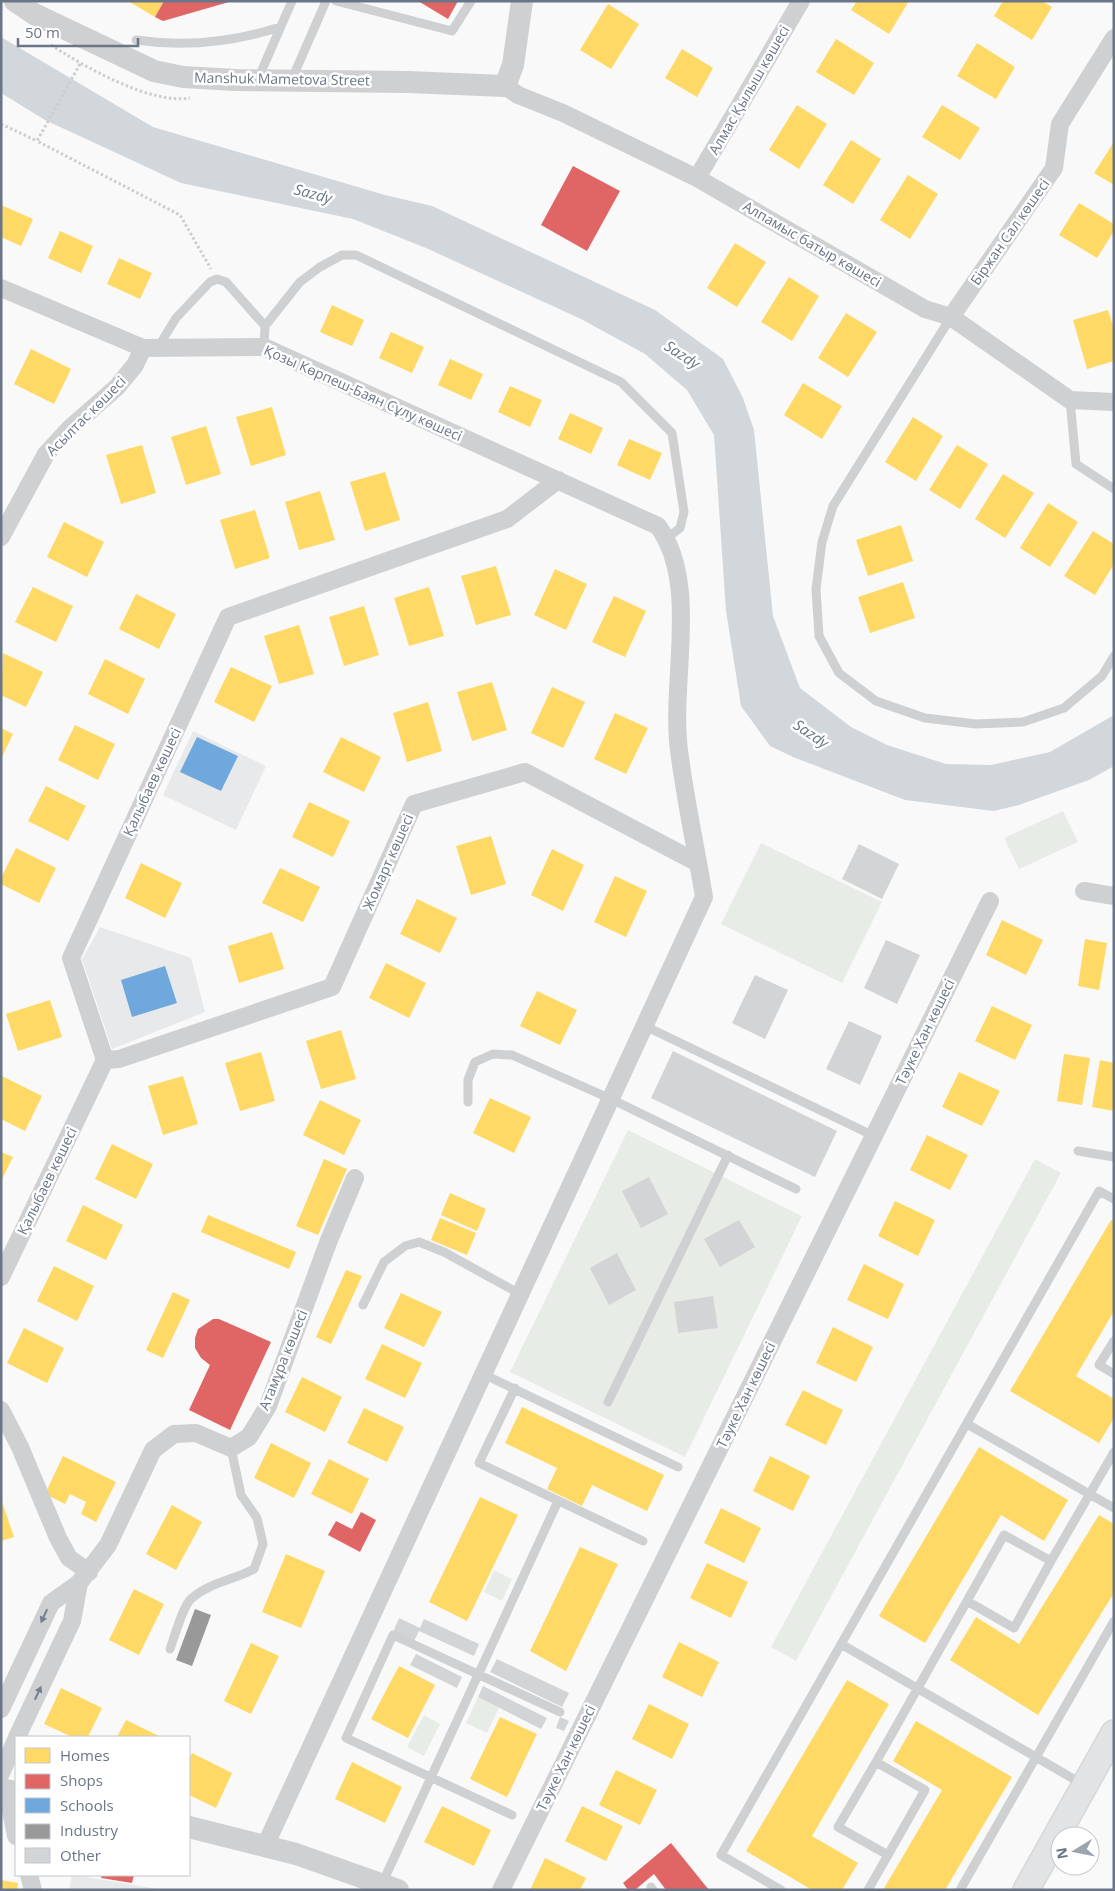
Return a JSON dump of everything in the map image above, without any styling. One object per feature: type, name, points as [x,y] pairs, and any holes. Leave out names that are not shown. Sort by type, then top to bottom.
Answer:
[{"type":"main road","points":[[1026,1890],[1114,1733]]},
{"type":"street","name":"Manshuk Mametova Street","points":[[16,1],[34,14],[154,71],[184,77],[505,86]]},
{"type":"street","points":[[505,86],[513,65],[522,1]]},
{"type":"street","name":"Алмас Қылыш көшесі","points":[[697,178],[801,1]]},
{"type":"street","name":"Біржан Сал көшесі","points":[[951,317],[1054,168],[1060,124],[1114,38]]},
{"type":"street","name":"Алпамыс батыр көшесі","points":[[505,86],[518,96],[563,113],[697,178],[925,309],[951,317],[1070,400]]},
{"type":"street","name":"Қозы Көрпеш-Баян Сұлу көшесі","points":[[1,288],[150,348],[264,347],[558,480],[662,532]]},
{"type":"street","name":"Асылтас көшесі","points":[[1,537],[46,454],[69,429],[117,387],[150,348]]},
{"type":"street","points":[[1070,400],[1114,402]]},
{"type":"street","name":"Қалыбаев көшесі","points":[[1,1277],[106,1060],[71,958],[228,617],[507,519],[558,480]]},
{"type":"street","points":[[265,1846],[704,897],[678,748],[680,579],[662,532]]},
{"type":"street","name":"Жомарт көшесі","points":[[106,1060],[119,1059],[332,987],[414,804],[525,772],[698,862]]},
{"type":"street","points":[[1084,891],[1114,896]]},
{"type":"street","name":"Тәуке Хан көшесі","points":[[501,1890],[990,900]]},
{"type":"street","name":"Атамұра көшесі","points":[[232,1448],[250,1437],[268,1406],[329,1240],[355,1178]]},
{"type":"street","points":[[1,1410],[20,1447],[58,1538],[69,1558],[84,1578]]},
{"type":"street","points":[[1,1709],[51,1603],[84,1578],[108,1545],[153,1450],[174,1434],[196,1433],[232,1448]]},
{"type":"street","points":[[18,1736],[72,1621],[84,1578]]},
{"type":"street","points":[[15,1749],[8,1786],[15,1831]]},
{"type":"street","points":[[190,1827],[265,1846],[387,1887]]},
{"type":"street","points":[[29,1876],[33,1890]]},
{"type":"lane","points":[[258,80],[292,1]]},
{"type":"lane","points":[[292,80],[326,1]]},
{"type":"lane","points":[[336,1],[452,31],[471,1]]},
{"type":"lane","points":[[136,40],[172,45],[217,41],[259,34],[280,27]]},
{"type":"lane","points":[[264,347],[265,326],[300,282],[320,266],[342,255],[356,254],[622,382],[672,433],[684,512],[680,528],[662,532]]},
{"type":"lane","points":[[150,348],[210,282],[217,279],[226,282],[265,326]]},
{"type":"lane","points":[[951,317],[833,506],[822,542],[816,589],[819,636],[839,673],[876,701],[925,718],[976,724],[1023,722],[1064,708],[1102,676],[1114,656]]},
{"type":"lane","points":[[1070,400],[1076,464],[1114,489]]},
{"type":"lane","points":[[644,1026],[874,1136]]},
{"type":"lane","points":[[468,1102],[468,1080],[475,1062],[493,1054],[512,1055],[611,1099],[796,1189]]},
{"type":"lane","points":[[1078,1151],[1114,1157]]},
{"type":"lane","points":[[608,1402],[728,1156]]},
{"type":"lane","points":[[781,1890],[721,1855],[1099,1191],[1114,1199]]},
{"type":"lane","points":[[363,1305],[384,1262],[405,1246],[419,1242],[444,1252],[520,1294]]},
{"type":"lane","points":[[1114,1341],[1100,1365],[1114,1374]]},
{"type":"lane","points":[[483,1374],[678,1467]]},
{"type":"lane","points":[[515,1388],[480,1463],[642,1542]]},
{"type":"lane","points":[[967,1424],[1114,1508]]},
{"type":"lane","points":[[170,1649],[190,1600],[220,1582],[237,1578],[254,1569],[263,1544],[257,1518],[242,1495],[232,1448]]},
{"type":"lane","points":[[967,1601],[1014,1628],[1114,1452]]},
{"type":"lane","points":[[387,1887],[430,1777],[558,1501]]},
{"type":"lane","points":[[888,1855],[838,1827],[1004,1535],[1051,1561]]},
{"type":"lane","points":[[960,1890],[1114,1621]]},
{"type":"lane","points":[[512,1815],[346,1738],[385,1652],[393,1635],[560,1712]]},
{"type":"lane","points":[[841,1644],[1084,1785]]},
{"type":"lane","points":[[868,1890],[925,1790],[876,1762]]},
{"type":"path","points":[[37,141],[80,64]]},
{"type":"path","points":[[1,124],[180,215],[217,279]]},
{"type":"shaded area","points":[[193,731],[266,766],[236,830],[163,795]]},
{"type":"shaded area","points":[[1063,811],[1078,842],[1019,869],[1004,838]]},
{"type":"shaded area","points":[[761,843],[882,902],[842,983],[721,924]]},
{"type":"shaded area","points":[[100,927],[191,958],[205,1012],[112,1049],[82,959]]},
{"type":"shaded area","points":[[628,1130],[802,1216],[685,1457],[510,1372]]},
{"type":"shaded area","points":[[1035,1159],[1061,1173],[796,1661],[771,1647]]},
{"type":"shaded area","points":[[494,1570],[512,1579],[502,1601],[484,1592]]},
{"type":"shaded area","points":[[478,1697],[499,1708],[487,1733],[466,1723]]},
{"type":"shaded area","points":[[424,1715],[440,1724],[424,1756],[407,1747]]},
{"type":"shaded area","points":[[72,1876],[80,1876],[164,1890],[69,1890]]},
{"type":"water","name":"Sazdy","points":[[1,37],[153,127],[385,195],[432,206],[655,310],[723,359],[743,398],[754,430],[773,616],[800,688],[851,727],[887,745],[946,764],[991,765],[1050,752],[1114,715],[1114,766],[1089,780],[1019,805],[994,811],[905,800],[793,757],[770,746],[741,706],[726,611],[714,435],[687,390],[645,354],[581,319],[426,248],[353,219],[181,183],[45,120],[1,93]]},
{"type":"building: Homes","points":[[128,1],[164,1],[155,17]]},
{"type":"building: Homes","points":[[857,1],[909,1],[889,34],[851,10]]},
{"type":"building: Homes","points":[[1003,1],[1042,1],[1052,7],[1032,40],[994,16]]},
{"type":"building: Homes","points":[[608,4],[639,24],[611,69],[580,50]]},
{"type":"building: Homes","points":[[836,39],[874,63],[854,95],[816,72]]},
{"type":"building: Homes","points":[[977,43],[1015,67],[996,99],[957,76]]},
{"type":"building: Homes","points":[[682,49],[713,68],[697,97],[665,78]]},
{"type":"building: Homes","points":[[797,105],[827,124],[799,169],[769,150]]},
{"type":"building: Homes","points":[[942,105],[980,128],[960,160],[922,137]]},
{"type":"building: Homes","points":[[851,140],[881,159],[853,204],[823,185]]},
{"type":"building: Homes","points":[[1114,142],[1114,185],[1094,173]]},
{"type":"building: Homes","points":[[908,175],[938,194],[910,239],[880,220]]},
{"type":"building: Homes","points":[[1079,203],[1114,224],[1114,231],[1097,258],[1059,235]]},
{"type":"building: Homes","points":[[1,205],[33,219],[21,246],[1,237]]},
{"type":"building: Homes","points":[[60,231],[93,246],[81,273],[48,258]]},
{"type":"building: Homes","points":[[735,243],[766,262],[737,307],[707,288]]},
{"type":"building: Homes","points":[[119,258],[152,273],[140,299],[107,284]]},
{"type":"building: Homes","points":[[789,277],[819,296],[792,341],[761,322]]},
{"type":"building: Homes","points":[[332,305],[364,320],[352,346],[320,332]]},
{"type":"building: Homes","points":[[1108,310],[1114,329],[1114,361],[1087,369],[1073,320]]},
{"type":"building: Homes","points":[[846,313],[877,332],[848,377],[818,358]]},
{"type":"building: Homes","points":[[391,332],[424,347],[412,373],[379,358]]},
{"type":"building: Homes","points":[[31,349],[71,369],[54,404],[14,384]]},
{"type":"building: Homes","points":[[450,359],[483,374],[471,400],[438,385]]},
{"type":"building: Homes","points":[[803,383],[842,406],[822,439],[784,415]]},
{"type":"building: Homes","points":[[510,386],[542,400],[530,427],[498,412]]},
{"type":"building: Homes","points":[[272,407],[286,455],[251,466],[236,417]]},
{"type":"building: Homes","points":[[570,413],[603,428],[591,454],[558,439]]},
{"type":"building: Homes","points":[[913,417],[943,436],[916,481],[885,462]]},
{"type":"building: Homes","points":[[206,426],[221,474],[186,485],[171,437]]},
{"type":"building: Homes","points":[[629,439],[662,453],[650,480],[617,465]]},
{"type":"building: Homes","points":[[142,445],[156,493],[121,504],[106,455]]},
{"type":"building: Homes","points":[[957,445],[988,464],[960,509],[929,490]]},
{"type":"building: Homes","points":[[385,472],[400,520],[365,531],[350,482]]},
{"type":"building: Homes","points":[[1003,474],[1034,493],[1005,538],[975,519]]},
{"type":"building: Homes","points":[[320,491],[335,540],[299,550],[285,502]]},
{"type":"building: Homes","points":[[1048,503],[1078,522],[1050,567],[1020,548]]},
{"type":"building: Homes","points":[[255,510],[270,558],[235,569],[220,520]]},
{"type":"building: Homes","points":[[64,522],[104,542],[87,577],[47,557]]},
{"type":"building: Homes","points":[[901,525],[913,561],[868,576],[856,540]]},
{"type":"building: Homes","points":[[1093,531],[1114,544],[1114,564],[1095,595],[1064,576]]},
{"type":"building: Homes","points":[[496,566],[511,615],[476,625],[461,576]]},
{"type":"building: Homes","points":[[555,569],[587,584],[566,630],[534,615]]},
{"type":"building: Homes","points":[[903,582],[915,618],[870,633],[858,597]]},
{"type":"building: Homes","points":[[33,587],[73,606],[56,642],[15,622]]},
{"type":"building: Homes","points":[[429,587],[444,636],[409,646],[394,598]]},
{"type":"building: Homes","points":[[136,594],[176,614],[159,649],[119,629]]},
{"type":"building: Homes","points":[[614,596],[646,611],[625,657],[592,642]]},
{"type":"building: Homes","points":[[364,606],[379,655],[344,666],[329,617]]},
{"type":"building: Homes","points":[[299,625],[314,674],[279,684],[264,636]]},
{"type":"building: Homes","points":[[3,653],[43,672],[26,707],[1,695]]},
{"type":"building: Homes","points":[[105,659],[145,679],[128,714],[88,694]]},
{"type":"building: Homes","points":[[231,667],[272,686],[254,722],[214,702]]},
{"type":"building: Homes","points":[[492,682],[507,730],[472,741],[457,692]]},
{"type":"building: Homes","points":[[552,687],[585,702],[563,748],[531,733]]},
{"type":"building: Homes","points":[[428,702],[442,751],[407,762],[393,713]]},
{"type":"building: Homes","points":[[615,713],[648,728],[626,774],[594,759]]},
{"type":"building: Homes","points":[[75,725],[115,744],[98,780],[58,760]]},
{"type":"building: Homes","points":[[1,728],[13,734],[1,759]]},
{"type":"building: Homes","points":[[341,737],[381,757],[364,792],[323,772]]},
{"type":"building: Homes","points":[[46,786],[86,806],[68,841],[28,821]]},
{"type":"building: Homes","points":[[309,802],[350,821],[333,857],[292,837]]},
{"type":"building: Homes","points":[[491,836],[506,884],[471,895],[456,846]]},
{"type":"building: Homes","points":[[16,848],[56,868],[39,903],[1,884],[1,878]]},
{"type":"building: Homes","points":[[552,849],[584,865],[563,911],[531,895]]},
{"type":"building: Homes","points":[[141,863],[182,883],[165,918],[125,898]]},
{"type":"building: Homes","points":[[280,868],[320,887],[303,922],[262,903]]},
{"type":"building: Homes","points":[[615,876],[647,891],[626,937],[594,922]]},
{"type":"building: Homes","points":[[417,899],[457,918],[440,953],[400,934]]},
{"type":"building: Homes","points":[[1002,920],[1043,940],[1026,975],[986,955]]},
{"type":"building: Homes","points":[[272,932],[284,969],[239,983],[228,946]]},
{"type":"building: Homes","points":[[1085,939],[1107,943],[1099,990],[1078,986]]},
{"type":"building: Homes","points":[[386,963],[426,983],[409,1018],[369,998]]},
{"type":"building: Homes","points":[[537,991],[577,1010],[560,1045],[520,1026]]},
{"type":"building: Homes","points":[[50,1000],[62,1037],[18,1051],[6,1014]]},
{"type":"building: Homes","points":[[992,1006],[1032,1025],[1015,1060],[975,1041]]},
{"type":"building: Homes","points":[[341,1030],[356,1079],[321,1089],[306,1041]]},
{"type":"building: Homes","points":[[261,1052],[275,1101],[240,1111],[225,1063]]},
{"type":"building: Homes","points":[[1064,1054],[1090,1058],[1082,1105],[1057,1101]]},
{"type":"building: Homes","points":[[1100,1060],[1114,1063],[1114,1111],[1092,1107]]},
{"type":"building: Homes","points":[[959,1072],[1000,1091],[982,1126],[942,1107]]},
{"type":"building: Homes","points":[[2,1076],[42,1096],[25,1131],[1,1119]]},
{"type":"building: Homes","points":[[183,1076],[198,1124],[163,1135],[148,1086]]},
{"type":"building: Homes","points":[[490,1098],[531,1117],[514,1153],[473,1133]]},
{"type":"building: Homes","points":[[320,1100],[361,1120],[344,1155],[303,1135]]},
{"type":"building: Homes","points":[[927,1135],[968,1155],[950,1190],[910,1170]]},
{"type":"building: Homes","points":[[112,1144],[153,1164],[136,1199],[95,1179]]},
{"type":"building: Homes","points":[[1,1152],[13,1157],[1,1181]]},
{"type":"building: Homes","points":[[324,1159],[347,1169],[318,1235],[296,1226]]},
{"type":"building: Homes","points":[[450,1193],[486,1209],[477,1231],[441,1215]]},
{"type":"building: Homes","points":[[895,1201],[935,1220],[918,1256],[878,1236]]},
{"type":"building: Homes","points":[[83,1205],[123,1225],[106,1260],[66,1241]]},
{"type":"building: Homes","points":[[208,1215],[296,1252],[289,1269],[201,1232]]},
{"type":"building: Homes","points":[[440,1218],[476,1233],[467,1255],[431,1240]]},
{"type":"building: Homes","points":[[1111,1220],[1114,1222],[1114,1311],[1076,1376],[1114,1399],[1114,1418],[1099,1443],[1010,1391]]},
{"type":"building: Homes","points":[[864,1264],[904,1284],[888,1319],[847,1300]]},
{"type":"building: Homes","points":[[54,1266],[94,1286],[77,1321],[37,1301]]},
{"type":"building: Homes","points":[[346,1270],[362,1276],[331,1344],[316,1337]]},
{"type":"building: Homes","points":[[173,1292],[190,1300],[163,1358],[146,1350]]},
{"type":"building: Homes","points":[[401,1293],[442,1312],[424,1347],[384,1328]]},
{"type":"building: Homes","points":[[833,1327],[873,1347],[856,1382],[816,1363]]},
{"type":"building: Homes","points":[[24,1328],[64,1348],[47,1383],[7,1363]]},
{"type":"building: Homes","points":[[382,1344],[422,1363],[405,1398],[365,1379]]},
{"type":"building: Homes","points":[[302,1377],[342,1397],[325,1432],[285,1412]]},
{"type":"building: Homes","points":[[803,1390],[843,1410],[826,1445],[785,1425]]},
{"type":"building: Homes","points":[[522,1407],[664,1475],[647,1511],[592,1485],[582,1506],[547,1489],[557,1468],[505,1443]]},
{"type":"building: Homes","points":[[364,1408],[404,1427],[387,1462],[347,1443]]},
{"type":"building: Homes","points":[[271,1443],[311,1463],[294,1498],[254,1478]]},
{"type":"building: Homes","points":[[979,1447],[1068,1500],[1044,1541],[1001,1515],[925,1643],[879,1616]]},
{"type":"building: Homes","points":[[63,1456],[116,1482],[96,1522],[81,1514],[86,1502],[70,1494],[65,1504],[45,1494]]},
{"type":"building: Homes","points":[[770,1456],[810,1476],[793,1511],[753,1491]]},
{"type":"building: Homes","points":[[329,1459],[369,1479],[352,1514],[311,1494]]},
{"type":"building: Homes","points":[[480,1497],[518,1515],[467,1621],[429,1602]]},
{"type":"building: Homes","points":[[1,1499],[14,1537],[1,1541]]},
{"type":"building: Homes","points":[[172,1505],[202,1522],[176,1570],[146,1554]]},
{"type":"building: Homes","points":[[721,1508],[761,1528],[744,1563],[704,1543]]},
{"type":"building: Homes","points":[[1099,1515],[1114,1524],[1114,1593],[1038,1715],[950,1660],[976,1617],[1019,1644]]},
{"type":"building: Homes","points":[[580,1547],[618,1564],[566,1671],[530,1651]]},
{"type":"building: Homes","points":[[286,1554],[325,1571],[301,1628],[262,1612]]},
{"type":"building: Homes","points":[[707,1563],[748,1582],[731,1618],[690,1598]]},
{"type":"building: Homes","points":[[134,1589],[164,1604],[139,1655],[109,1640]]},
{"type":"building: Homes","points":[[679,1642],[719,1662],[702,1697],[662,1677]]},
{"type":"building: Homes","points":[[251,1643],[279,1656],[251,1714],[224,1701]]},
{"type":"building: Homes","points":[[399,1666],[435,1685],[408,1738],[371,1719]]},
{"type":"building: Homes","points":[[847,1680],[889,1704],[812,1836],[858,1863],[842,1890],[812,1890],[746,1851]]},
{"type":"building: Homes","points":[[61,1688],[102,1708],[88,1736],[70,1736],[44,1724]]},
{"type":"building: Homes","points":[[649,1704],[689,1724],[672,1759],[632,1739]]},
{"type":"building: Homes","points":[[500,1717],[537,1734],[507,1797],[470,1779]]},
{"type":"building: Homes","points":[[126,1720],[159,1736],[118,1736]]},
{"type":"building: Homes","points":[[916,1721],[1012,1777],[945,1890],[883,1890],[942,1790],[893,1761]]},
{"type":"building: Homes","points":[[192,1753],[232,1773],[216,1808],[190,1795],[190,1758]]},
{"type":"building: Homes","points":[[352,1762],[402,1787],[385,1823],[335,1799]]},
{"type":"building: Homes","points":[[616,1770],[657,1790],[640,1825],[599,1805]]},
{"type":"building: Homes","points":[[442,1806],[491,1830],[474,1866],[424,1842]]},
{"type":"building: Homes","points":[[582,1806],[623,1826],[606,1861],[565,1841]]},
{"type":"building: Homes","points":[[545,1858],[586,1878],[580,1890],[530,1890]]},
{"type":"building: Homes","points":[[1,1880],[18,1883],[17,1890],[1,1890]]},
{"type":"building: Shops","points":[[164,1],[229,2],[163,21],[155,17]]},
{"type":"building: Shops","points":[[418,1],[458,1],[448,19]]},
{"type":"building: Shops","points":[[573,166],[620,191],[587,251],[541,225]]},
{"type":"building: Shops","points":[[213,1319],[219,1319],[271,1342],[230,1430],[189,1410],[210,1365],[201,1358],[195,1348],[195,1338],[198,1329]]},
{"type":"building: Shops","points":[[361,1512],[376,1520],[360,1552],[328,1535],[336,1521],[352,1529]]},
{"type":"building: Shops","points":[[671,1843],[709,1890],[666,1890],[654,1874],[635,1890],[628,1890],[623,1883]]},
{"type":"building: Shops","points":[[102,1876],[134,1876],[132,1883],[101,1878]]},
{"type":"building: Schools","points":[[197,737],[238,756],[221,791],[180,772]]},
{"type":"building: Schools","points":[[165,966],[177,1003],[132,1017],[121,980]]},
{"type":"building: Industry","points":[[195,1609],[211,1615],[192,1666],[176,1660]]},
{"type":"building: Other","points":[[859,844],[899,864],[882,899],[842,879]]},
{"type":"building: Other","points":[[886,940],[920,955],[897,1004],[864,988]]},
{"type":"building: Other","points":[[755,975],[788,990],[765,1039],[732,1023]]},
{"type":"building: Other","points":[[849,1021],[882,1036],[860,1085],[826,1069]]},
{"type":"building: Other","points":[[673,1051],[837,1131],[815,1177],[651,1098]]},
{"type":"building: Other","points":[[649,1177],[668,1214],[641,1228],[622,1191]]},
{"type":"building: Other","points":[[739,1220],[755,1247],[720,1267],[704,1239]]},
{"type":"building: Other","points":[[617,1253],[636,1290],[609,1305],[590,1268]]},
{"type":"building: Other","points":[[713,1296],[718,1328],[678,1333],[674,1302]]},
{"type":"building: Other","points":[[399,1618],[420,1628],[424,1619],[479,1644],[474,1656],[419,1631],[414,1641],[393,1632]]},
{"type":"building: Other","points":[[416,1654],[462,1677],[457,1688],[410,1665]]},
{"type":"building: Other","points":[[497,1659],[569,1693],[562,1707],[490,1672]]},
{"type":"building: Other","points":[[483,1686],[547,1718],[541,1729],[478,1697]]},
{"type":"building: Other","points":[[560,1717],[569,1721],[564,1731],[556,1728]]}]
